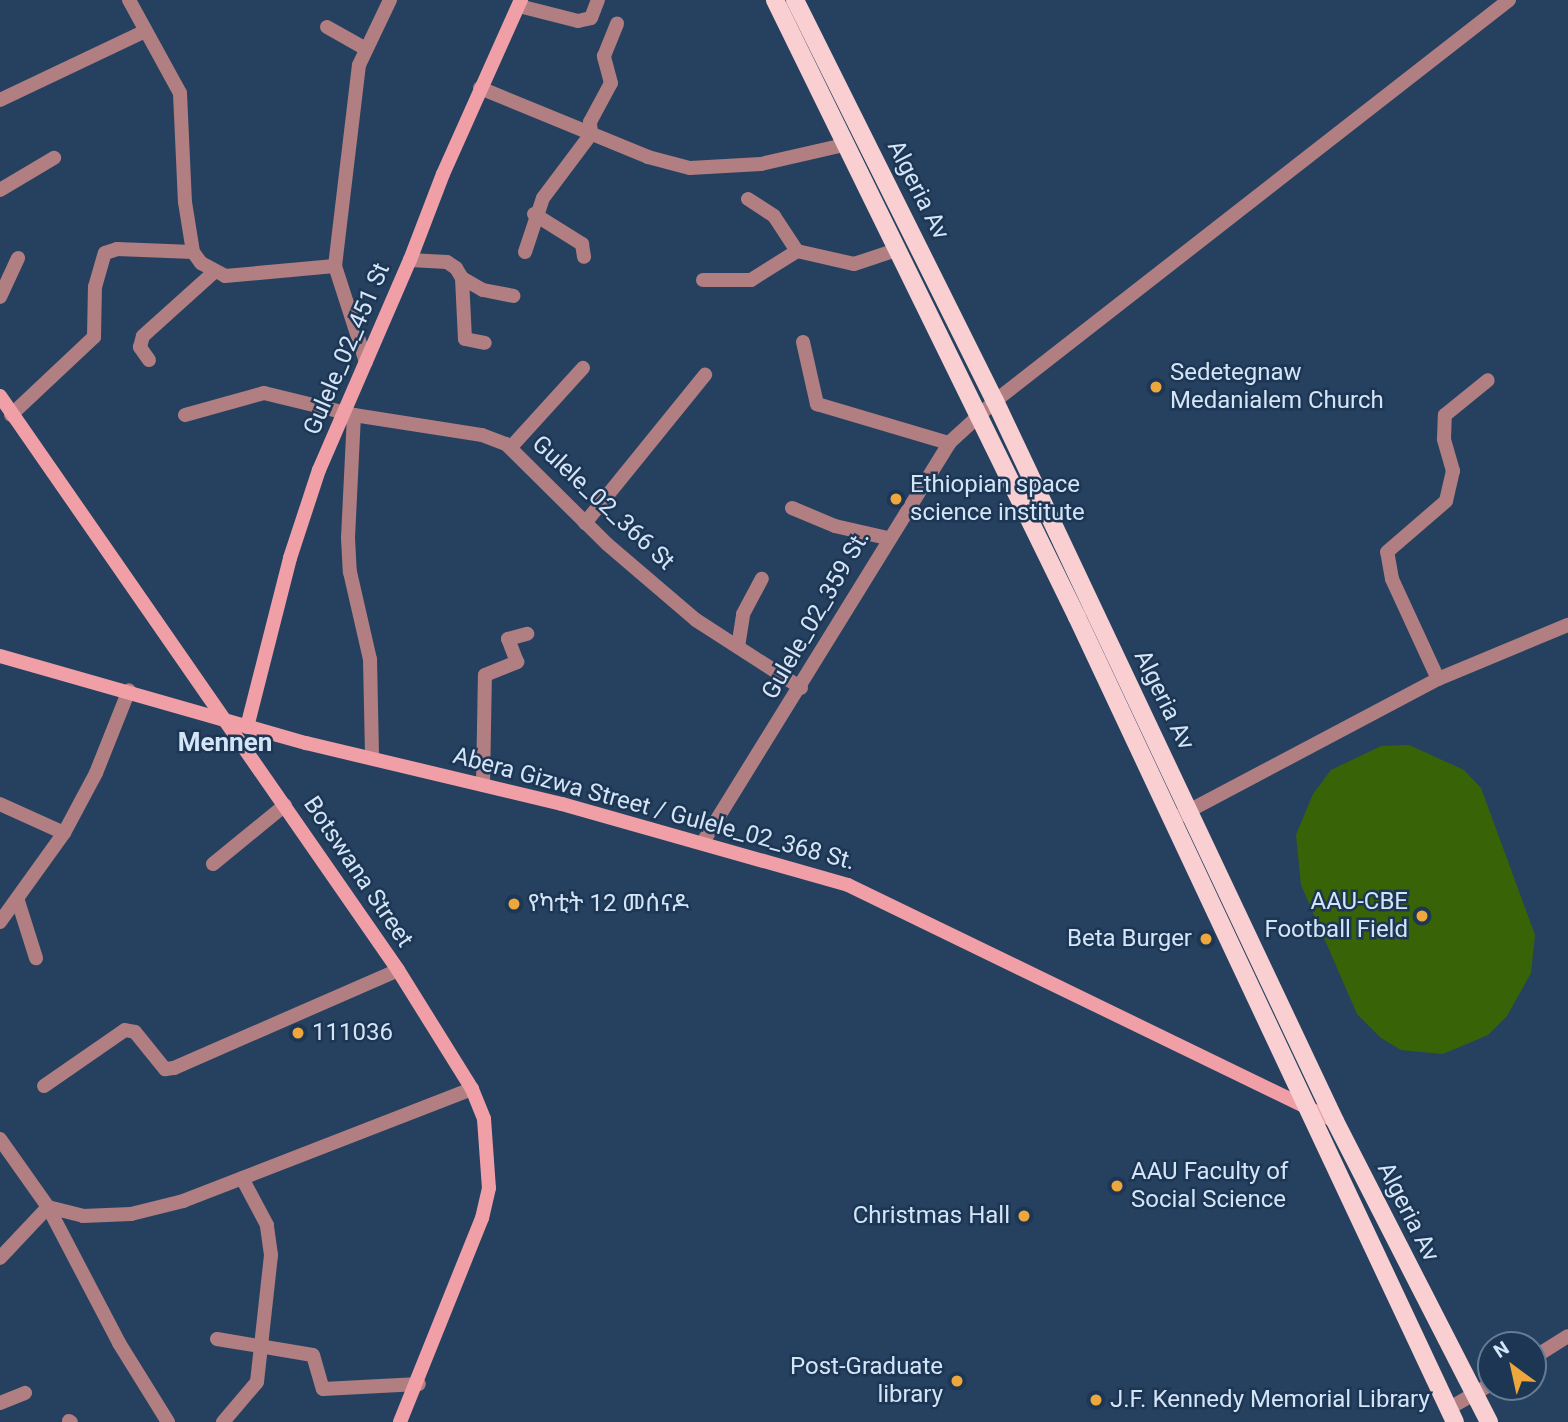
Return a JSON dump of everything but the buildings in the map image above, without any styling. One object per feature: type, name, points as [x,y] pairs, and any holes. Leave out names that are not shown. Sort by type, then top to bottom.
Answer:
[{"type":"main road","name":"Algeria Av","points":[[775,0],[1173,819],[1303,1106],[1452,1415]]},
{"type":"main road","name":"Algeria Av","points":[[795,0],[995,401],[1335,1121],[1489,1422]]},
{"type":"main road","name":"Gulele_02_451 St","points":[[247,727],[290,558],[319,470],[350,414],[366,362],[480,88],[520,3]]},
{"type":"main road","name":"Botswana Street","points":[[0,396],[398,970],[472,1088],[484,1119],[488,1188],[472,1252],[419,1384],[400,1422]]},
{"type":"main road","name":"Abera Gizwa Street / Gulele_02_368 St.","points":[[0,656],[129,690],[247,727],[704,842],[868,892],[1025,973],[1335,1121]]},
{"type":"street","points":[[129,0],[143,32],[180,93],[180,148],[193,252],[213,272],[225,276],[335,266]]},
{"type":"street","points":[[366,362],[335,266],[342,181],[359,65],[390,0]]},
{"type":"street","points":[[520,3],[579,22],[591,18],[598,0]]},
{"type":"street","name":"Gulele_02_359 St.","points":[[704,842],[801,688],[887,538],[949,443],[995,401],[1509,0]]},
{"type":"street","points":[[525,252],[534,215],[591,134],[590,122],[611,83],[604,56],[617,24]]},
{"type":"street","points":[[327,27],[366,49]]},
{"type":"street","points":[[0,100],[143,32]]},
{"type":"street","points":[[480,88],[648,158],[705,169],[782,161],[844,145]]},
{"type":"street","points":[[0,190],[54,158]]},
{"type":"street","points":[[748,199],[774,216],[797,251],[854,264],[896,250]]},
{"type":"street","points":[[534,215],[582,244],[584,257]]},
{"type":"street","points":[[11,415],[94,337],[95,287],[105,253],[117,249],[193,252]]},
{"type":"street","points":[[703,280],[751,280],[797,251]]},
{"type":"street","points":[[0,297],[18,258]]},
{"type":"street","points":[[410,260],[447,262],[462,278],[484,289],[513,296]]},
{"type":"street","points":[[149,360],[140,347],[143,336],[213,272]]},
{"type":"street","points":[[462,278],[465,339],[485,343]]},
{"type":"street","points":[[803,342],[817,404],[949,443]]},
{"type":"street","points":[[511,447],[583,368]]},
{"type":"street","points":[[585,523],[705,375]]},
{"type":"street","points":[[1438,679],[1392,579],[1387,552],[1446,501],[1453,471],[1444,439],[1446,415],[1488,380]]},
{"type":"street","name":"Gulele_02_366 St","points":[[185,415],[264,393],[350,414],[482,435],[511,447],[585,523],[696,620],[801,688]]},
{"type":"street","points":[[350,414],[349,561],[370,659],[372,757]]},
{"type":"street","points":[[792,508],[835,526],[887,538]]},
{"type":"street","points":[[738,647],[743,614],[762,579]]},
{"type":"street","points":[[1173,819],[1438,679],[1568,625]]},
{"type":"street","points":[[483,785],[485,675],[517,662],[508,639],[527,634]]},
{"type":"street","points":[[0,922],[18,901],[64,833],[96,773],[129,690]]},
{"type":"street","points":[[0,804],[64,833]]},
{"type":"street","points":[[213,864],[285,805]]},
{"type":"street","points":[[18,901],[36,958]]},
{"type":"street","points":[[44,1086],[125,1030],[135,1032],[165,1069],[173,1068],[398,970]]},
{"type":"street","points":[[48,1207],[83,1216],[131,1214],[183,1201],[472,1088]]},
{"type":"street","points":[[0,1139],[48,1207],[119,1343],[168,1422]]},
{"type":"street","points":[[223,1422],[257,1382],[270,1238],[242,1178]]},
{"type":"street","points":[[0,1258],[48,1207]]},
{"type":"street","points":[[1547,1349],[1568,1336]]},
{"type":"street","points":[[217,1339],[313,1355],[323,1390],[419,1384]]},
{"type":"street","points":[[0,1403],[25,1393]]},
{"type":"street","points":[[1452,1415],[1475,1394]]},
{"type":"green space","name":"AAU-CBE Football Field","points":[[1409,745],[1464,770],[1481,788],[1535,935],[1531,973],[1507,1016],[1488,1035],[1443,1054],[1401,1050],[1381,1038],[1357,1014],[1301,885],[1296,835],[1313,794],[1331,770],[1381,746]]},
{"type":"place","name":"Sedetegnaw Medanialem Church","points":[[1156,387]]},
{"type":"place","name":"Ethiopian space science institute","points":[[896,499]]},
{"type":"place","name":"የካቲት 12 መሰናዶ","points":[[514,904]]},
{"type":"place","name":"AAU-CBE Football Field","points":[[1422,916]]},
{"type":"place","name":"Beta Burger","points":[[1206,939]]},
{"type":"place","name":"111036","points":[[298,1033]]},
{"type":"place","name":"AAU Faculty of Social Science","points":[[1117,1186]]},
{"type":"place","name":"Christmas Hall","points":[[1024,1216]]},
{"type":"place","name":"Post-Graduate library","points":[[957,1381]]},
{"type":"place","name":"J.F. Kennedy Memorial Library","points":[[1096,1400]]},
{"type":"district","name":"Mennen","points":[[225,743]]}]
